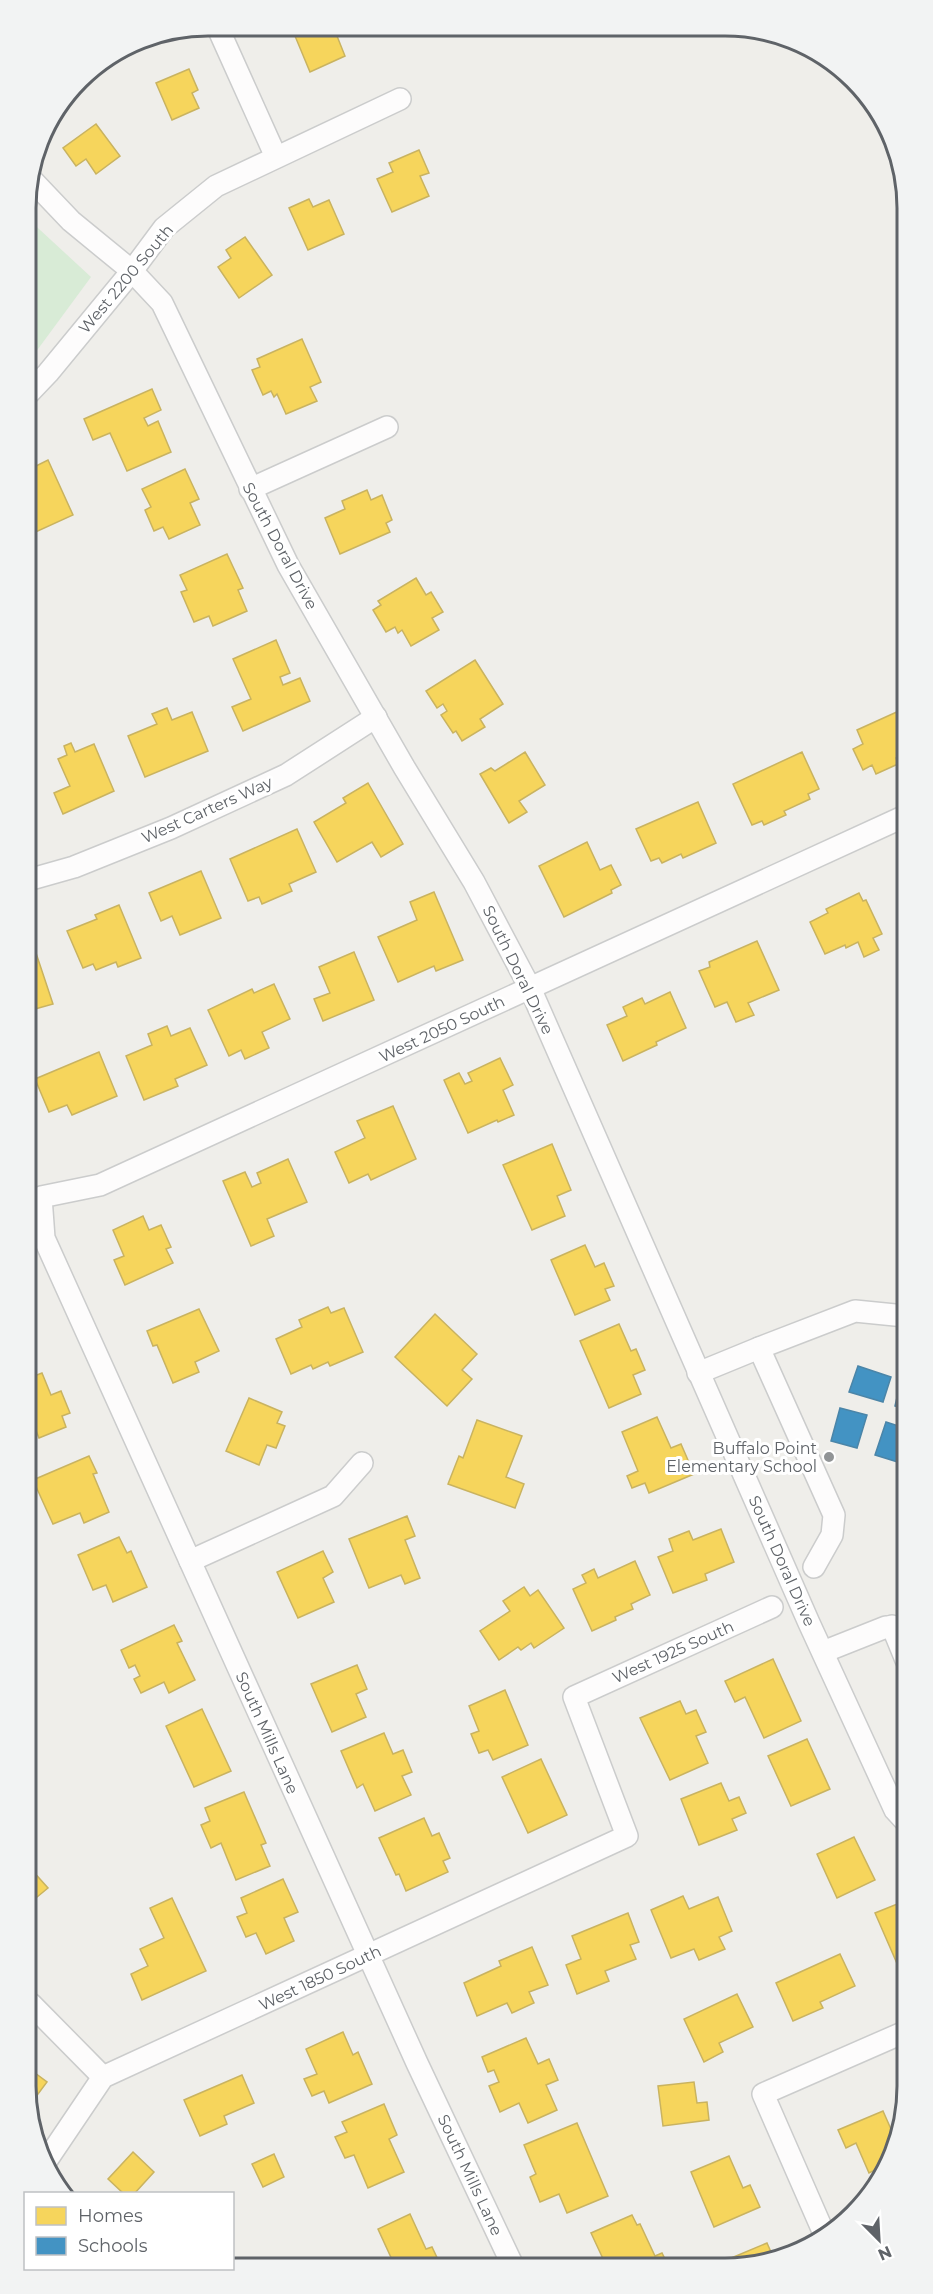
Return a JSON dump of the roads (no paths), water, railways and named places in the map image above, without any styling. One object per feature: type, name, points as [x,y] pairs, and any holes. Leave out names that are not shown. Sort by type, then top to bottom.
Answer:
[{"type":"street","points":[[222,36],[276,157]]},
{"type":"street","name":"West 2200 South","points":[[36,386],[132,271],[164,228],[216,186],[400,99]]},
{"type":"street","name":"South Doral Drive","points":[[37,185],[71,221],[132,271],[162,303],[288,565],[375,717],[474,882],[530,988],[822,1652],[897,1812]]},
{"type":"street","points":[[250,489],[387,427]]},
{"type":"street","name":"West Carters Way","points":[[36,878],[74,867],[160,833],[286,776],[375,717]]},
{"type":"street","name":"West 2050 South","points":[[41,1197],[100,1185],[897,821]]},
{"type":"street","name":"South Mills Lane","points":[[41,1197],[44,1238],[368,1955],[509,2258]]},
{"type":"street","points":[[698,1373],[855,1311],[897,1315]]},
{"type":"street","points":[[759,1348],[834,1515],[832,1535],[814,1567]]},
{"type":"street","points":[[189,1561],[333,1496],[362,1463]]},
{"type":"street","name":"West 1925 South","points":[[627,1836],[574,1697],[772,1607]]},
{"type":"street","points":[[822,1652],[885,1627],[897,1628]]},
{"type":"street","name":"West 1850 South","points":[[103,2077],[627,1836]]},
{"type":"street","points":[[36,2009],[103,2077],[50,2155]]},
{"type":"street","points":[[822,2228],[763,2094],[897,2035]]},
{"type":"place","name":"Buffalo Point Elementary School","points":[[829,1457]]}]
